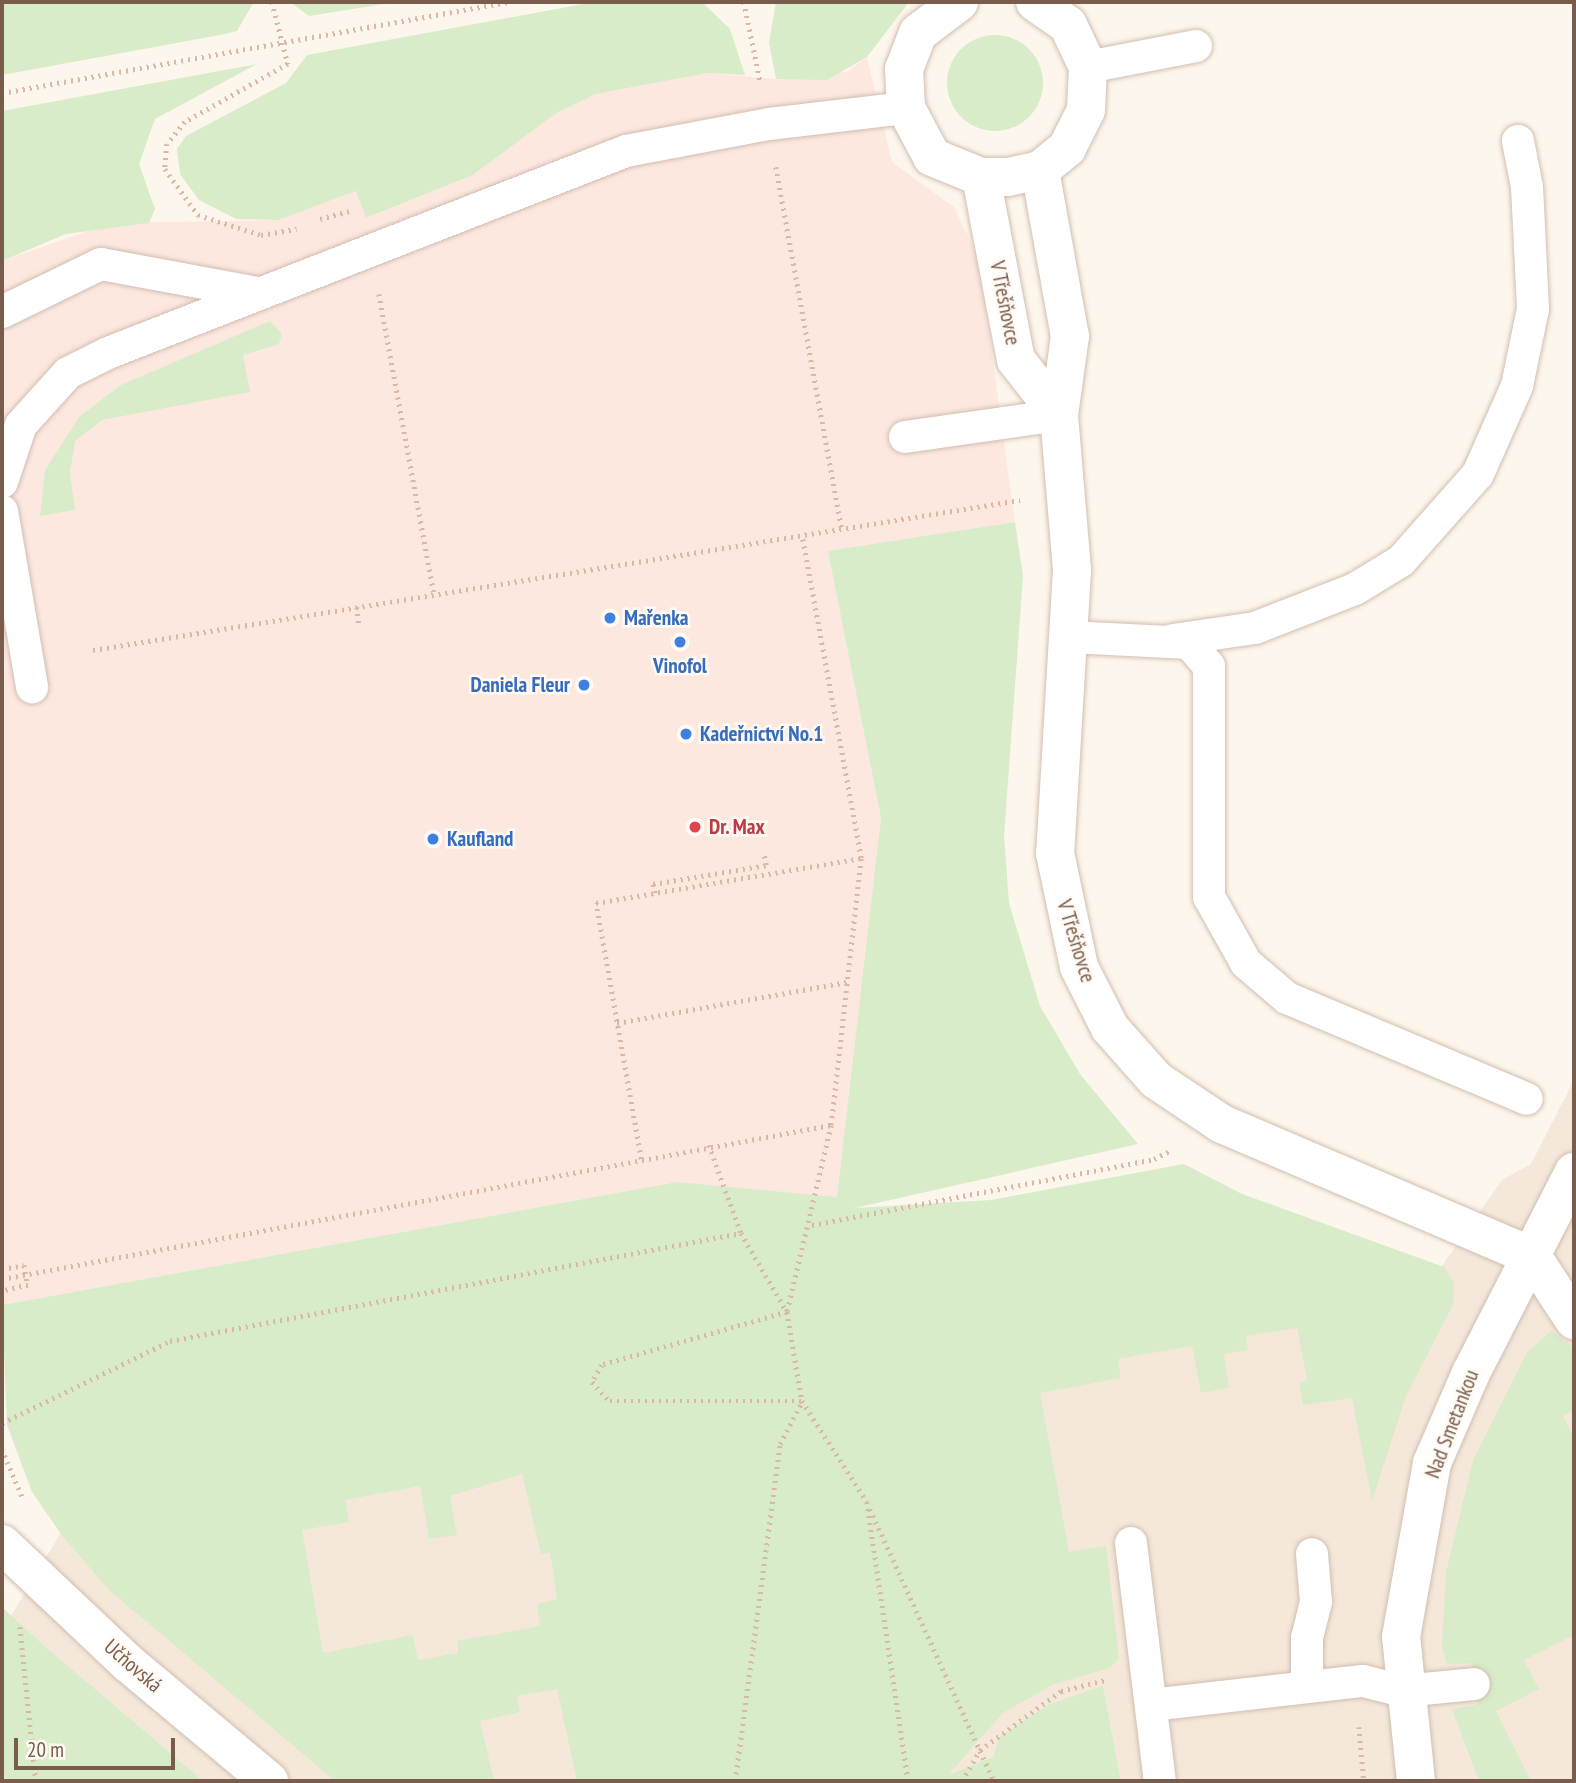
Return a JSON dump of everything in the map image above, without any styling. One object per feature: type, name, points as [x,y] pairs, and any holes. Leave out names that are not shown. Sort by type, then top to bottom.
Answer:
[{"type":"street","points":[[951,3],[918,33],[904,69],[906,108],[932,157],[981,177],[1040,170],[1066,148],[1086,110],[1088,67],[1068,25],[1035,2]]},
{"type":"street","name":"V Třešňovce","points":[[1040,170],[1070,336],[1059,415],[1069,502],[1069,637],[1055,853],[1079,967],[1110,1028],[1156,1080],[1222,1124],[1532,1256]]},
{"type":"street","name":"V Třešňovce","points":[[981,177],[1016,360],[1059,415]]},
{"type":"street","name":"Nad Smetankou","points":[[1416,1781],[1403,1691],[1401,1637],[1432,1463],[1574,1172]]},
{"type":"street","points":[[1532,1256],[1574,1320]]},
{"type":"street","name":"Učňovská","points":[[2,1544],[128,1662],[270,1781]]},
{"type":"lane","points":[[1088,67],[1196,46]]},
{"type":"lane","points":[[2,482],[21,425],[68,373],[108,353],[626,151],[769,124],[906,108]]},
{"type":"lane","points":[[1172,640],[1255,628],[1355,589],[1401,561],[1479,474],[1517,386],[1533,309],[1527,187],[1518,141]]},
{"type":"lane","points":[[2,312],[101,264],[257,293]]},
{"type":"lane","points":[[905,437],[1059,415]]},
{"type":"lane","points":[[2,511],[32,687]]},
{"type":"lane","points":[[1069,637],[1172,640],[1189,643],[1209,666],[1209,897],[1246,964],[1287,998],[1527,1099]]},
{"type":"lane","points":[[1131,1543],[1160,1781]]},
{"type":"lane","points":[[1307,1685],[1307,1638],[1316,1601],[1312,1554]]},
{"type":"lane","points":[[1151,1705],[1307,1685],[1363,1681],[1403,1691],[1474,1684]]},
{"type":"path","points":[[2,93],[508,2]]},
{"type":"path","points":[[744,2],[769,124],[842,531]]},
{"type":"path","points":[[93,650],[842,531],[1025,499],[1028,508],[1069,502]]},
{"type":"path","points":[[787,1312],[812,1225],[831,1125],[860,858],[802,537]]},
{"type":"path","points":[[357,607],[359,626]]},
{"type":"path","points":[[655,893],[653,884],[766,866],[764,855]]},
{"type":"path","points":[[641,1159],[596,904],[860,858]]},
{"type":"path","points":[[617,1023],[847,982]]},
{"type":"path","points":[[812,1225],[1154,1158],[1222,1124]]},
{"type":"path","points":[[2,1279],[709,1145],[831,1125]]},
{"type":"path","points":[[709,1145],[741,1233],[787,1312],[802,1401],[867,1502],[994,1781]]},
{"type":"path","points":[[2,1423],[170,1341],[741,1233]]},
{"type":"path","points":[[2,1269],[24,1265],[28,1285],[2,1291]]},
{"type":"path","points":[[787,1312],[602,1365],[592,1382],[610,1401],[802,1401]]},
{"type":"path","points":[[736,1781],[780,1444],[802,1401]]},
{"type":"path","points":[[867,1502],[908,1781]]},
{"type":"path","points":[[18,1616],[36,1781]]},
{"type":"path","points":[[962,1781],[980,1750],[1061,1691],[1147,1673]]},
{"type":"shaded area","points":[[867,57],[892,162],[954,207],[979,259],[1015,522],[829,552],[881,818],[849,1209],[677,1182],[2,1305],[2,261],[110,223],[278,220],[356,191],[367,218],[473,175],[555,114],[596,94],[708,73],[776,79],[847,72]]},
{"type":"shaded area","points":[[1574,1080],[1574,1781],[1121,1781],[1103,1686],[999,1737],[993,1757],[944,1781],[25,1781],[2,1631],[109,1452],[1420,1297],[1502,1180],[1531,1164]]},
{"type":"green space","points":[[2,2],[252,2],[252,5],[237,31],[2,75]]},
{"type":"green space","points":[[290,2],[396,2],[309,16]]},
{"type":"green space","points":[[594,2],[702,2],[730,29],[745,75],[708,73],[596,94],[555,114],[473,175],[366,218],[356,191],[278,220],[236,219],[199,200],[180,174],[177,149],[186,136],[286,83],[307,55]]},
{"type":"green space","points":[[776,2],[909,2],[867,57],[827,80],[776,79],[769,43]]},
{"type":"green space","points":[[995,35],[1013,39],[1029,49],[1039,65],[1043,83],[1039,101],[1029,117],[1013,127],[995,131],[977,127],[961,117],[951,101],[947,83],[951,65],[961,49],[977,39]]},
{"type":"green space","points":[[257,64],[155,119],[139,164],[155,209],[149,223],[66,234],[2,261],[2,111]]},
{"type":"green space","points":[[270,321],[282,334],[279,344],[243,355],[250,392],[102,420],[75,441],[70,473],[75,510],[40,516],[45,470],[80,416],[121,385]]},
{"type":"green space","points":[[1015,522],[1023,576],[1004,836],[1009,903],[1040,1006],[1080,1074],[1138,1144],[855,1208],[991,1200],[1184,1164],[1242,1194],[1444,1267],[1454,1283],[1453,1305],[1406,1396],[1372,1501],[1352,1398],[1303,1405],[1299,1383],[1307,1380],[1297,1328],[1246,1336],[1248,1350],[1224,1354],[1229,1388],[1201,1393],[1192,1346],[1118,1359],[1121,1378],[1040,1393],[1069,1552],[1106,1546],[1119,1658],[1110,1668],[1054,1684],[1003,1713],[948,1775],[993,1757],[999,1737],[1050,1704],[1103,1686],[1121,1781],[577,1781],[557,1689],[517,1696],[520,1712],[480,1721],[494,1781],[335,1781],[109,1590],[61,1534],[32,1492],[7,1425],[2,1305],[677,1182],[837,1197],[881,818],[828,551]],"holes":[[[522,1474],[541,1554],[550,1552],[557,1599],[537,1604],[540,1626],[457,1641],[458,1653],[418,1660],[413,1635],[323,1653],[302,1530],[349,1522],[345,1500],[420,1486],[429,1539],[457,1535],[450,1496]]]},
{"type":"green space","points":[[1551,1331],[1574,1348],[1574,1410],[1563,1416],[1574,1438],[1574,1635],[1524,1660],[1539,1689],[1496,1711],[1531,1781],[1479,1781],[1452,1709],[1477,1705],[1471,1663],[1447,1664],[1442,1648],[1446,1572],[1473,1460],[1527,1352]]},
{"type":"green space","points":[[2,1607],[42,1644],[203,1781],[2,1781]]},
{"type":"place","name":"Mařenka","points":[[610,618]]},
{"type":"place","name":"Vinofol","points":[[680,642]]},
{"type":"place","name":"Daniela Fleur","points":[[584,685]]},
{"type":"place","name":"Kadeřnictví No.1","points":[[686,734]]},
{"type":"place","name":"Dr. Max","points":[[695,827]]},
{"type":"place","name":"Kaufland","points":[[433,839]]}]
